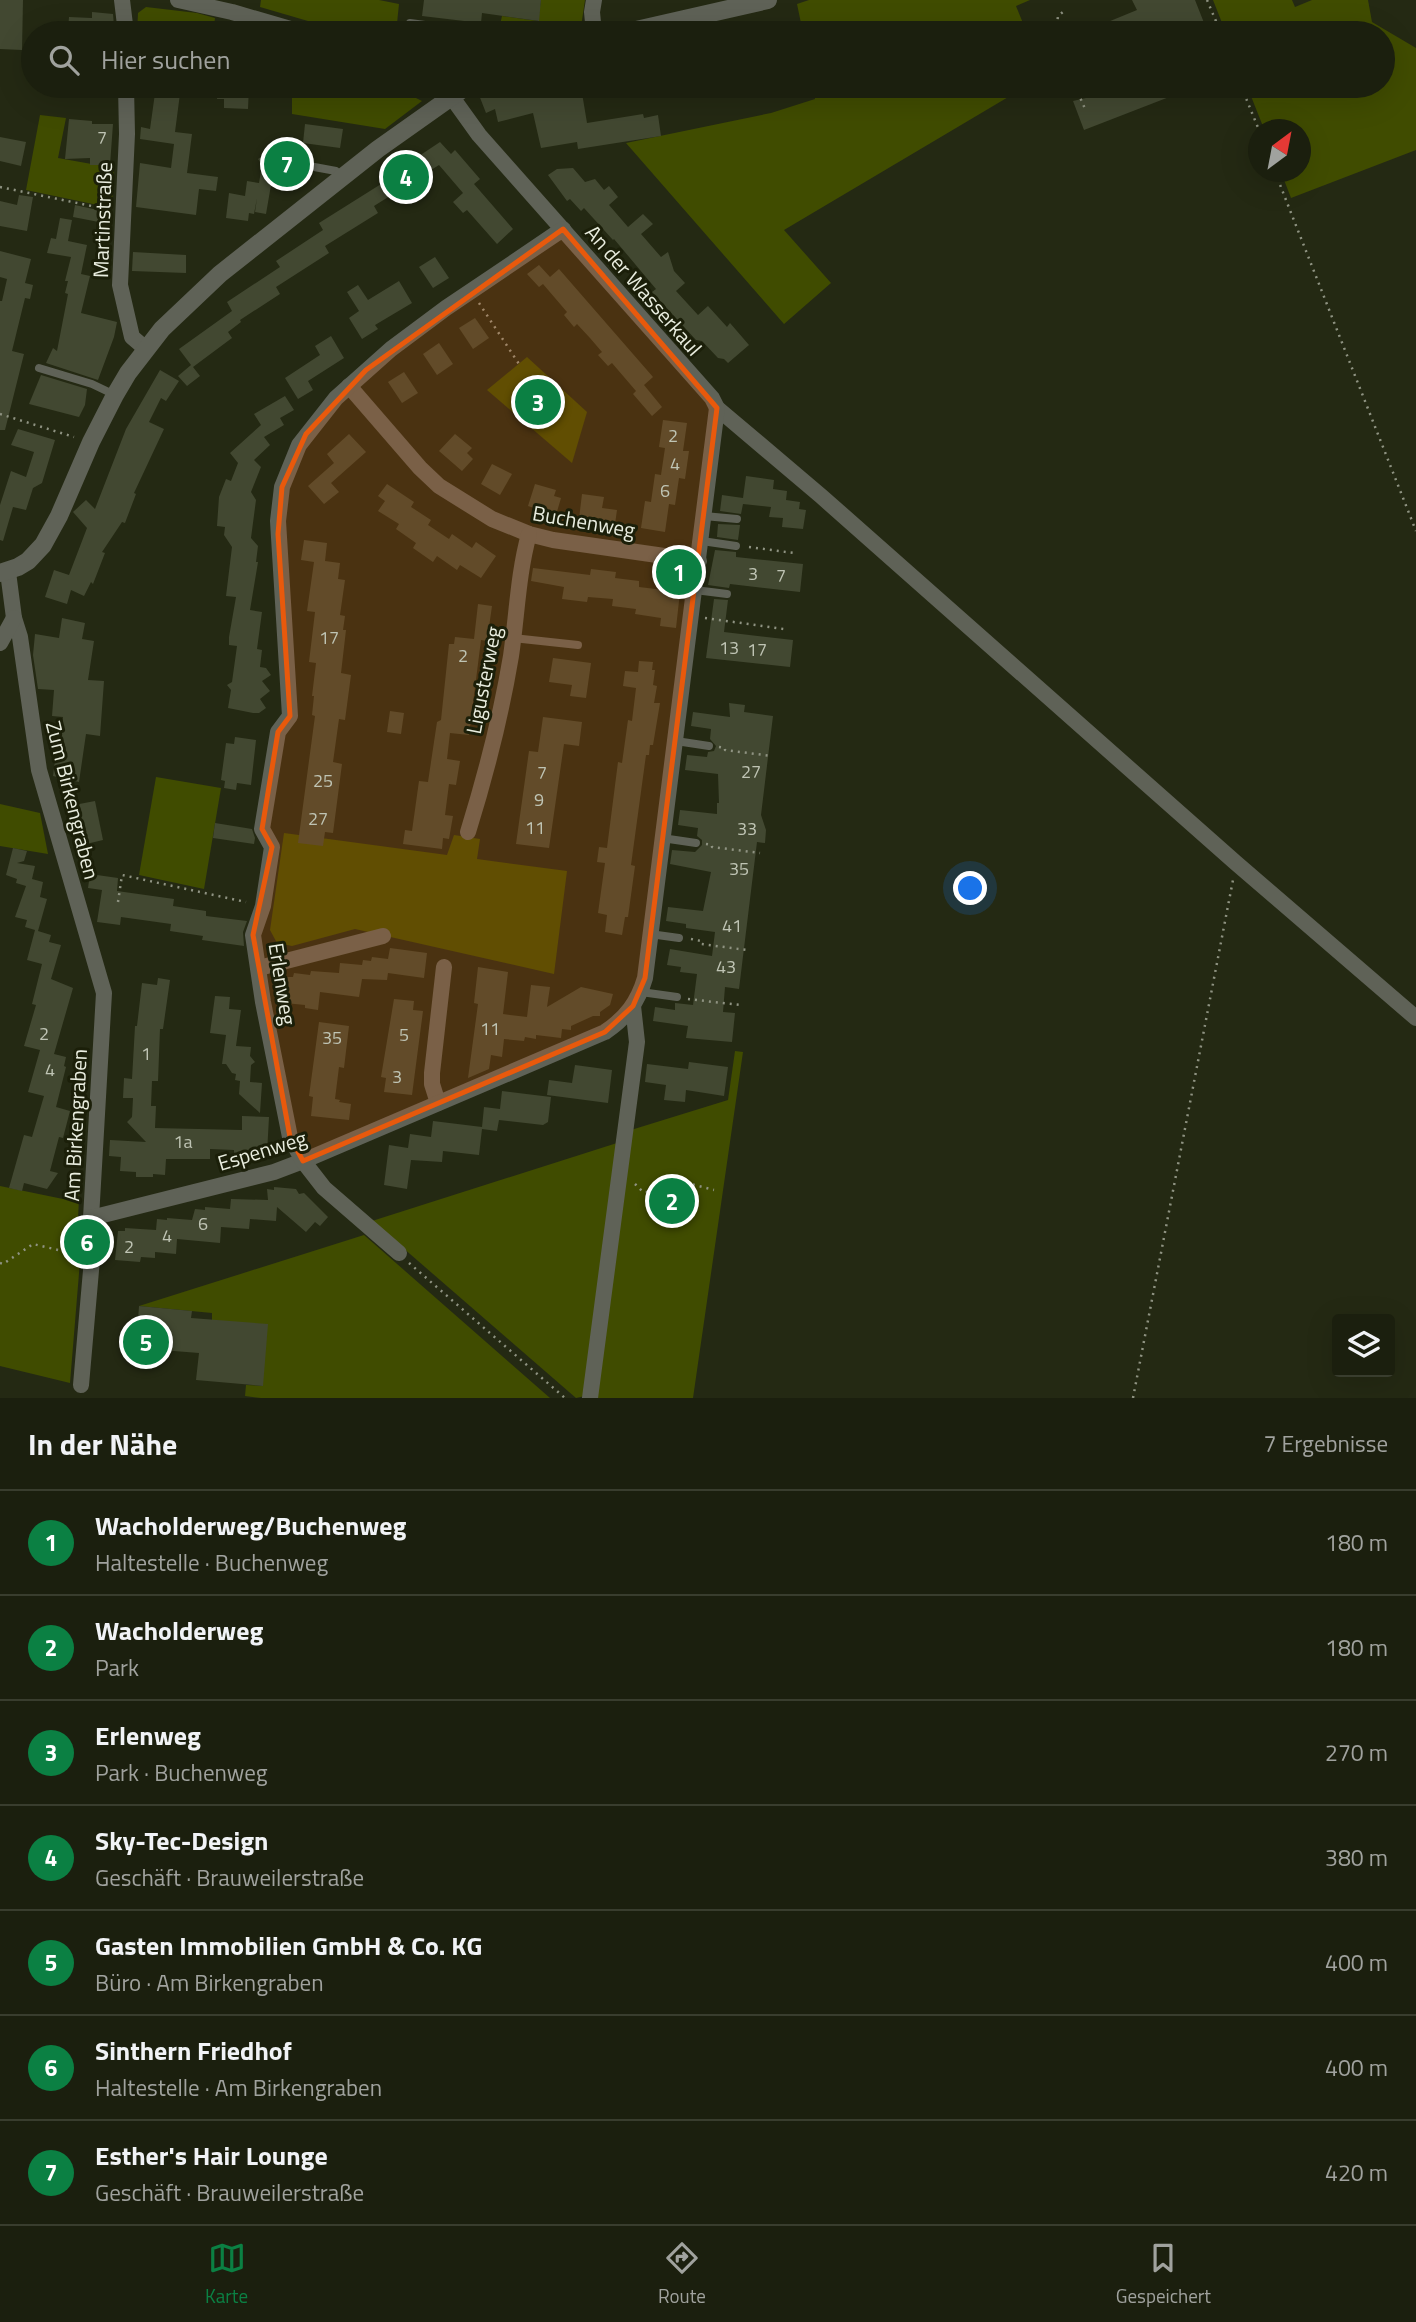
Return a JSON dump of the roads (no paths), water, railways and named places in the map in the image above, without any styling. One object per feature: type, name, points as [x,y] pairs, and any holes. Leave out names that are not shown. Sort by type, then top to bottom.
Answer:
[{"type":"street","points":[[122,0],[125,21]]},
{"type":"street","points":[[178,0],[263,21]]},
{"type":"street","points":[[593,21],[594,0]]},
{"type":"street","points":[[676,21],[768,0]]},
{"type":"street","name":"Martinstraße","points":[[127,98],[120,285],[132,337],[146,349]]},
{"type":"street","points":[[4,573],[28,561],[43,545],[115,395],[146,349],[210,282],[447,98]]},
{"type":"street","name":"An der Wasserkaul","points":[[463,98],[479,135],[712,398],[717,408],[1416,1018]]},
{"type":"street","name":"Erlenweg","points":[[399,1254],[324,1188],[303,1161],[290,1137],[263,1002],[253,934],[263,906],[272,847],[262,830],[278,732],[290,716],[278,534],[282,486],[292,457],[306,434],[349,386],[418,328],[563,229]]},
{"type":"street","name":"Buchenweg","points":[[349,386],[419,468],[472,509],[529,534],[699,561]]},
{"type":"street","points":[[590,1398],[637,1042],[637,999],[650,934],[717,408]]},
{"type":"street","name":"Ligusterweg","points":[[468,832],[488,767],[501,707],[513,638],[522,560],[529,534]]},
{"type":"street","name":"Zum Birkengraben","points":[[4,573],[20,637],[39,770],[104,993]]},
{"type":"street","points":[[0,643],[14,618]]},
{"type":"street","points":[[259,968],[383,936]]},
{"type":"street","points":[[438,1103],[432,1084],[432,1073],[444,967]]},
{"type":"street","name":"Am Birkengraben","points":[[81,1385],[92,1259],[91,1218],[104,993]]},
{"type":"street","name":"Espenweg","points":[[91,1218],[274,1172],[303,1161],[605,1032],[616,1025],[637,999]]},
{"type":"lane","points":[[298,164],[336,171],[342,178]]},
{"type":"lane","points":[[39,368],[92,384],[115,395]]},
{"type":"lane","points":[[704,516],[737,519]]},
{"type":"lane","points":[[702,541],[736,546]]},
{"type":"lane","points":[[695,590],[727,594]]},
{"type":"lane","points":[[513,638],[578,645]]},
{"type":"lane","points":[[676,741],[709,746]]},
{"type":"lane","points":[[662,838],[696,843]]},
{"type":"lane","points":[[650,934],[678,937]]},
{"type":"lane","points":[[637,999],[677,997]]},
{"type":"place","name":"Esther's Hair Lounge","points":[[287,164]]},
{"type":"place","name":"Sky-Tec-Design","points":[[406,177]]},
{"type":"place","name":"Erlenweg","points":[[538,402]]},
{"type":"place","name":"Wacholderweg/Buchenweg","points":[[679,572]]},
{"type":"place","name":"Wacholderweg","points":[[672,1201]]},
{"type":"place","name":"Sinthern Friedhof","points":[[87,1242]]},
{"type":"place","name":"Gasten Immobilien GmbH & Co. KG","points":[[146,1342]]}]
